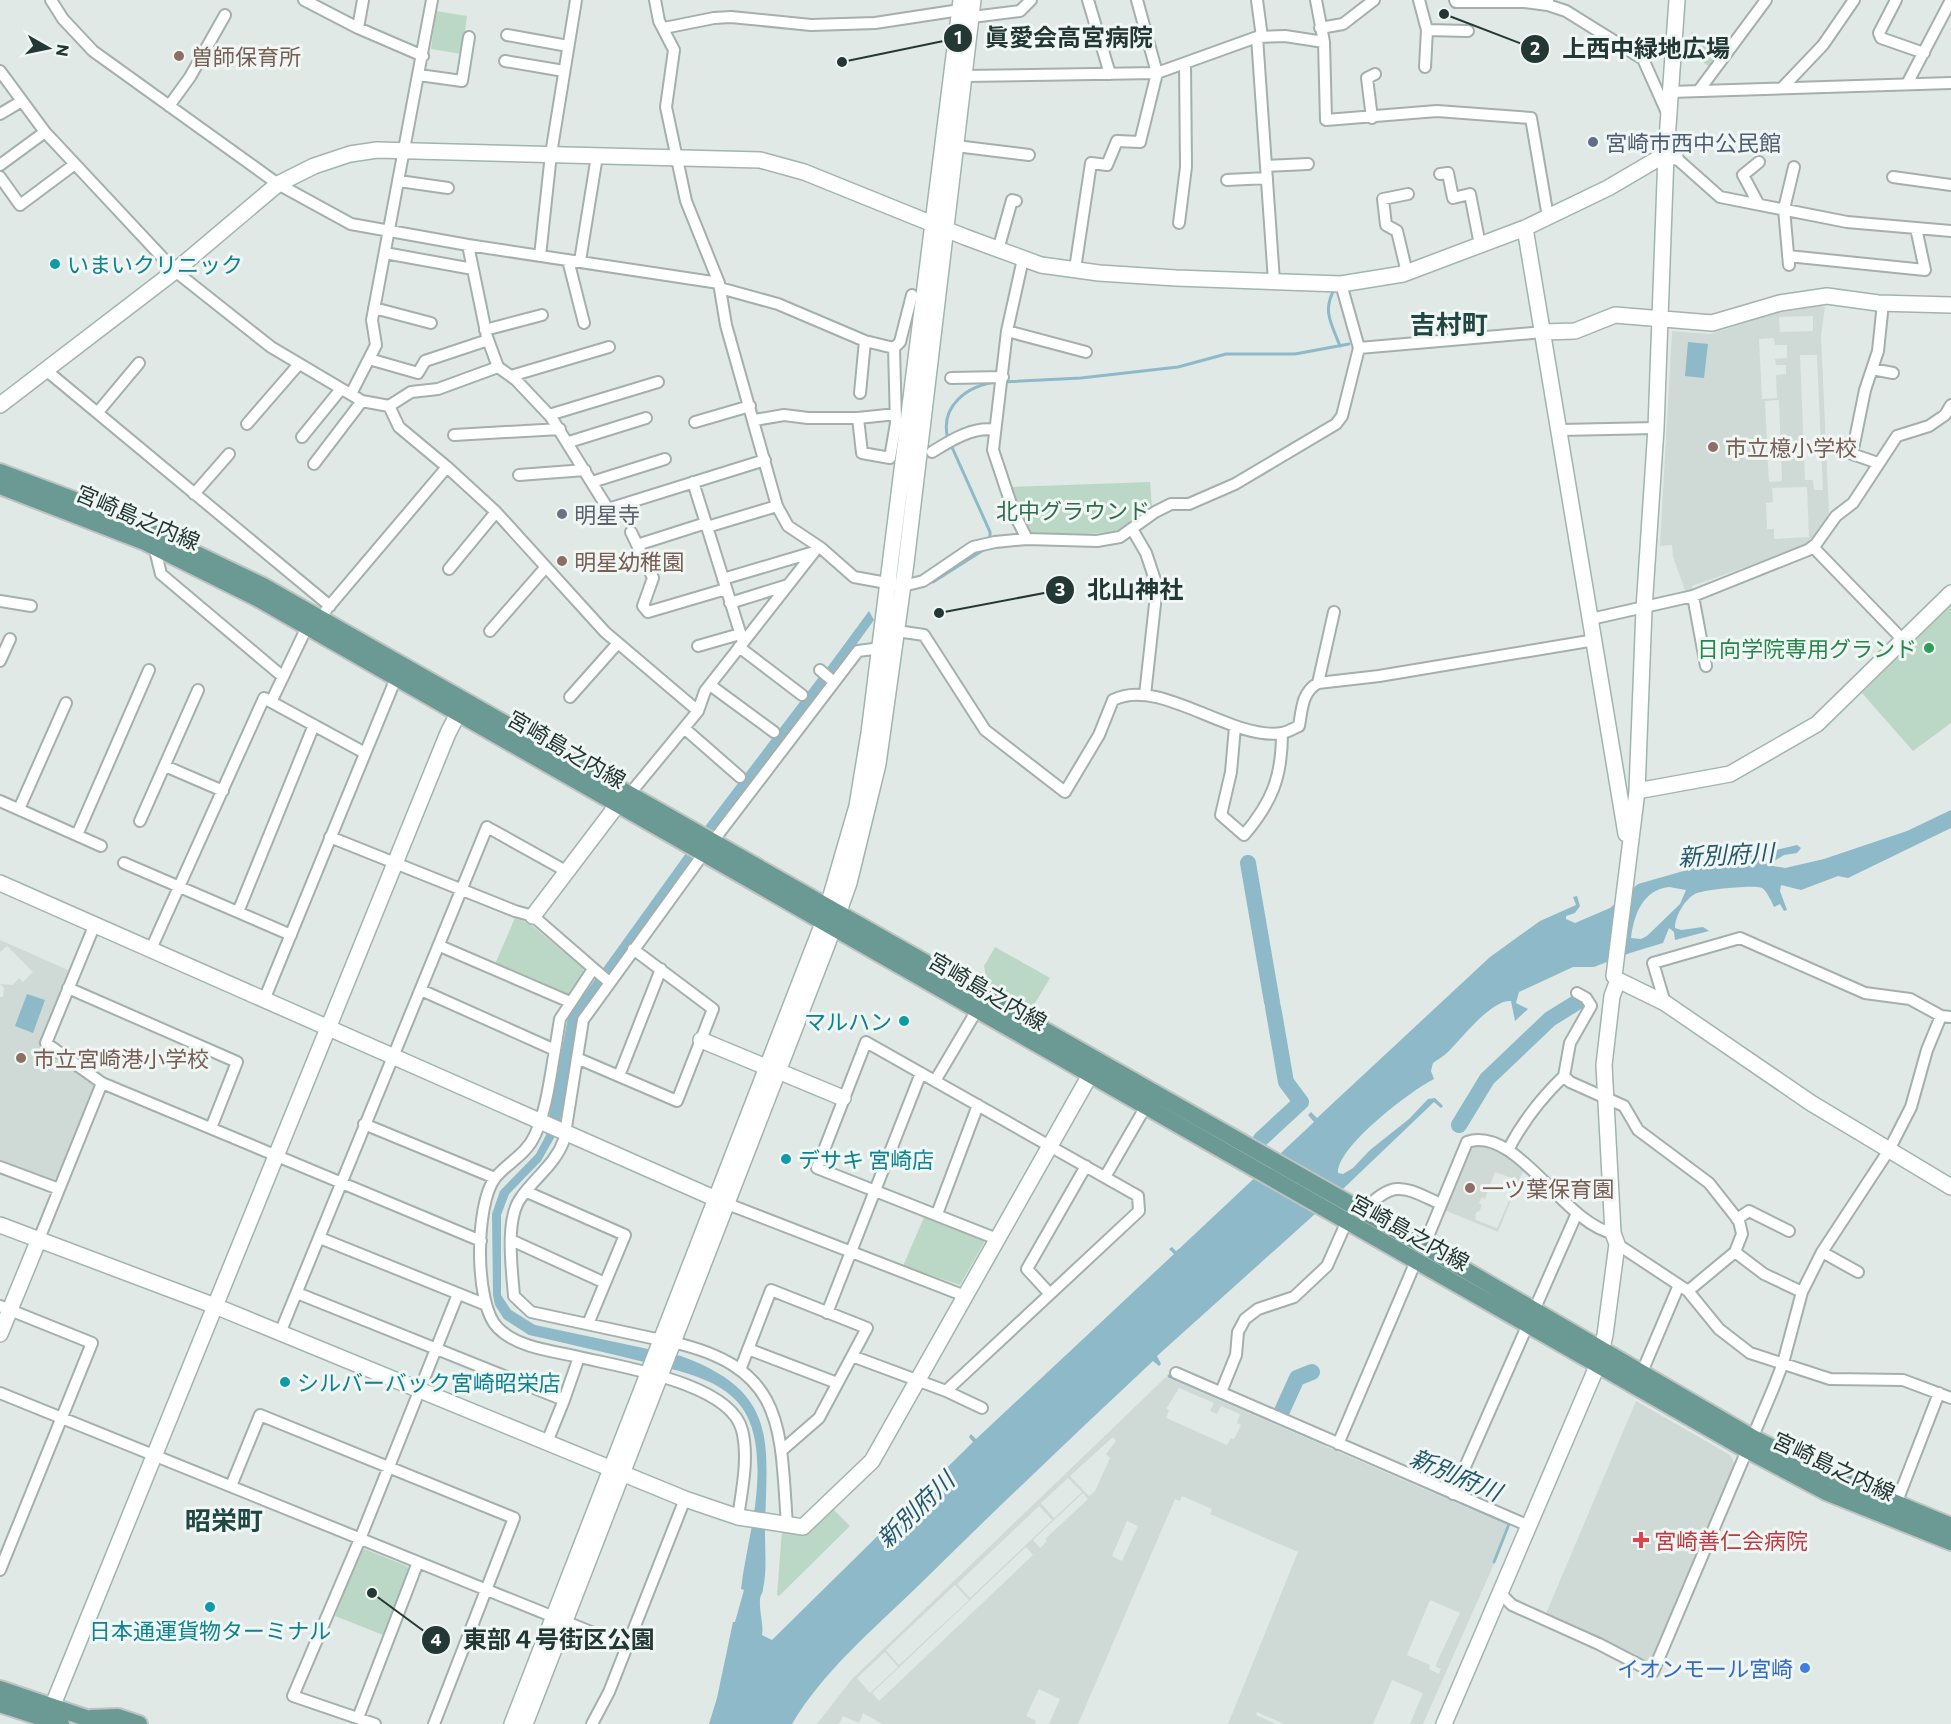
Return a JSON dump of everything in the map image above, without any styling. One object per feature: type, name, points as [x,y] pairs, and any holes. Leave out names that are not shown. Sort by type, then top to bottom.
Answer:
[{"type":"main road","name":"宮崎島之内線","points":[[0,472],[107,512],[180,544],[262,586],[318,617],[461,707],[1263,1164],[1344,1214],[1420,1254],[1750,1444],[1951,1526]]},
{"type":"main road","name":"宮崎島之内線","points":[[0,486],[81,515],[318,617],[396,678],[461,707]]},
{"type":"main road","name":"宮崎島之内線","points":[[830,918],[977,1010],[1090,1075],[1146,1106],[1263,1164]]},
{"type":"main road","name":"宮崎島之内線","points":[[1344,1214],[1362,1212],[1420,1254]]},
{"type":"main road","name":"宮崎島之内線","points":[[1599,1356],[1642,1372],[1826,1492],[1951,1542]]},
{"type":"main road","points":[[0,1689],[53,1716]]},
{"type":"main road","points":[[0,1704],[53,1716],[118,1717],[139,1724]]},
{"type":"main road","points":[[87,1718],[104,1724]]},
{"type":"street","points":[[304,0],[358,28],[423,56]]},
{"type":"street","points":[[358,28],[363,0]]},
{"type":"street","points":[[302,437],[346,391],[376,345],[372,320],[432,0]]},
{"type":"street","points":[[540,256],[551,154],[576,0]]},
{"type":"street","points":[[656,0],[659,21],[674,51],[666,107],[686,201],[720,286],[726,325],[755,420],[777,506],[788,526],[854,577],[896,585],[923,581],[973,547],[995,542],[1027,539],[1097,541],[1120,537],[1142,520],[1171,504],[1189,504],[1235,484],[1330,429],[1342,416],[1359,348],[1341,284]]},
{"type":"street","points":[[512,1724],[558,1621],[830,918],[857,806],[881,648],[896,585],[964,9],[974,0]]},
{"type":"street","points":[[664,28],[731,17],[811,25],[875,23],[964,9],[1020,10],[1031,0]]},
{"type":"street","points":[[1088,0],[1110,74]]},
{"type":"street","points":[[1075,270],[1091,163],[1107,165],[1117,141],[1140,142],[1157,73],[1137,0]]},
{"type":"street","points":[[1257,0],[1274,281]]},
{"type":"street","points":[[1316,0],[1324,42],[1326,120],[1437,111],[1532,113],[1548,217]]},
{"type":"street","points":[[1320,28],[1343,24],[1374,0]]},
{"type":"street","points":[[1419,0],[1427,30],[1425,67]]},
{"type":"street","points":[[1455,0],[1456,2],[1548,2],[1566,10],[1643,59],[1669,117]]},
{"type":"street","points":[[1677,0],[1675,92],[1669,117],[1670,155],[1720,198],[1758,203],[1847,222],[1951,231]]},
{"type":"street","points":[[1444,1724],[1599,1356],[1615,1239],[1604,1096],[1607,1030],[1616,978],[1637,791],[1644,609],[1661,320],[1665,303],[1670,155],[1683,0]]},
{"type":"street","points":[[1700,89],[1766,0]]},
{"type":"street","points":[[1783,87],[1789,78],[1823,45],[1854,0]]},
{"type":"street","points":[[1896,0],[1879,33],[1881,38],[1924,53]]},
{"type":"street","points":[[1907,84],[1951,0]]},
{"type":"street","points":[[54,1],[63,19],[93,51],[278,183],[351,224],[720,286],[778,304],[865,341],[894,348]]},
{"type":"street","points":[[940,226],[956,146],[964,76],[964,9]]},
{"type":"street","points":[[169,106],[190,77],[225,15]]},
{"type":"street","points":[[1427,30],[1468,31]]},
{"type":"street","points":[[507,35],[568,46]]},
{"type":"street","points":[[964,76],[1157,73],[1185,64],[1218,49],[1260,37],[1285,36],[1324,42]]},
{"type":"street","points":[[419,75],[462,81],[469,37]]},
{"type":"street","points":[[505,61],[564,71]]},
{"type":"street","points":[[1179,223],[1186,167],[1185,64]]},
{"type":"street","points":[[0,71],[45,132],[175,272],[232,318],[299,364],[362,401],[390,406],[411,392],[438,389],[498,367]]},
{"type":"street","points":[[1372,118],[1367,78],[1375,74]]},
{"type":"street","points":[[1675,92],[1700,89],[1951,83]]},
{"type":"street","points":[[0,114],[22,101]]},
{"type":"street","points":[[0,165],[45,132]]},
{"type":"street","points":[[956,146],[1029,155]]},
{"type":"street","points":[[0,405],[113,316],[175,272],[278,183],[314,166],[350,154],[405,150],[776,162],[1023,260],[1075,270],[1176,278],[1341,284],[1407,273],[1525,228],[1670,155]]},
{"type":"street","points":[[584,323],[574,261],[597,156]]},
{"type":"street","points":[[1758,203],[1743,175],[1759,162]]},
{"type":"street","points":[[0,177],[20,205],[75,164]]},
{"type":"street","points":[[1266,166],[1308,164]]},
{"type":"street","points":[[1794,167],[1784,209],[1789,261],[1925,270],[1916,228]]},
{"type":"street","points":[[1440,174],[1448,173],[1453,198],[1470,194],[1480,245]]},
{"type":"street","points":[[1893,177],[1951,185]]},
{"type":"street","points":[[1227,180],[1267,178]]},
{"type":"street","points":[[399,181],[448,188]]},
{"type":"street","points":[[1407,273],[1397,231],[1386,225],[1383,199],[1408,194]]},
{"type":"street","points":[[998,250],[1012,200],[1016,201]]},
{"type":"street","points":[[1525,228],[1629,849]]},
{"type":"street","points":[[468,245],[487,335],[498,367],[511,376],[560,429],[608,509],[765,460]]},
{"type":"street","points":[[385,253],[473,269]]},
{"type":"street","points":[[1023,260],[1007,331],[993,450],[1014,513],[1027,539]]},
{"type":"street","points":[[858,418],[862,453],[890,458],[896,414],[894,348],[900,342],[912,295]]},
{"type":"street","points":[[1359,348],[1575,331],[1615,315],[1712,323],[1780,303],[1827,296],[1883,303],[1951,305]]},
{"type":"street","points":[[1878,463],[1852,454],[1878,351],[1883,303]]},
{"type":"street","points":[[374,308],[431,323]]},
{"type":"street","points":[[369,359],[418,373],[425,361],[542,315]]},
{"type":"street","points":[[1007,331],[1086,352]]},
{"type":"street","points":[[860,393],[865,341]]},
{"type":"street","points":[[511,376],[609,347]]},
{"type":"street","points":[[98,412],[139,363]]},
{"type":"street","points":[[247,424],[299,364]]},
{"type":"street","points":[[1872,369],[1893,373]]},
{"type":"street","points":[[47,370],[194,494],[318,617]]},
{"type":"street","points":[[951,378],[1002,381]]},
{"type":"street","points":[[549,415],[658,382]]},
{"type":"street","points":[[314,464],[362,401]]},
{"type":"street","points":[[1591,619],[1644,609],[1693,596],[1813,547],[1836,516],[1853,503],[1897,436],[1929,426],[1945,415],[1951,405]]},
{"type":"street","points":[[390,406],[399,427],[496,512],[545,568],[618,643],[698,711]]},
{"type":"street","points":[[695,422],[750,406]]},
{"type":"street","points":[[755,420],[784,415],[808,418],[858,418],[896,414]]},
{"type":"street","points":[[568,442],[646,418]]},
{"type":"street","points":[[1560,430],[1656,428]]},
{"type":"street","points":[[454,435],[560,429]]},
{"type":"street","points":[[932,452],[950,441],[981,430],[995,430]]},
{"type":"street","points":[[194,494],[229,454]]},
{"type":"street","points":[[592,482],[665,459]]},
{"type":"street","points":[[271,702],[282,676],[318,617],[447,467]]},
{"type":"street","points":[[519,475],[585,470]]},
{"type":"street","points":[[693,482],[741,641],[802,695]]},
{"type":"street","points":[[637,545],[777,506]]},
{"type":"street","points":[[449,569],[496,512]]},
{"type":"street","points":[[1132,529],[1146,553],[1157,586],[1145,694]]},
{"type":"street","points":[[631,532],[653,578],[643,606],[648,612],[816,549]]},
{"type":"street","points":[[154,546],[161,574],[282,676]]},
{"type":"street","points":[[1813,547],[1903,640]]},
{"type":"street","points":[[533,916],[623,800],[698,711],[710,685],[741,641],[789,585],[816,549]]},
{"type":"street","points":[[490,631],[545,568]]},
{"type":"street","points":[[730,603],[789,585]]},
{"type":"street","points":[[830,918],[849,884],[878,764],[897,631],[896,585]]},
{"type":"street","points":[[1637,791],[1730,774],[1802,736],[1818,724],[1951,593]]},
{"type":"street","points":[[1693,596],[1706,666]]},
{"type":"street","points":[[0,601],[31,606]]},
{"type":"street","points":[[1318,683],[1335,612]]},
{"type":"street","points":[[897,631],[924,635],[985,730],[1065,792],[1094,744],[1113,700],[1121,696],[1145,694],[1204,713],[1231,723],[1235,727],[1282,733],[1299,726],[1304,699],[1310,688],[1318,683],[1379,676],[1595,640]]},
{"type":"street","points":[[0,661],[10,639]]},
{"type":"street","points":[[698,646],[741,641]]},
{"type":"street","points":[[570,698],[618,643]]},
{"type":"street","points":[[787,1525],[777,1421],[766,1397],[740,1370],[706,1352],[531,1312],[514,1296],[512,1240],[514,1211],[521,1197],[560,1152],[579,1059],[579,1037],[583,1020],[702,845],[858,651],[881,648]]},
{"type":"street","points":[[77,835],[149,670]]},
{"type":"street","points":[[820,670],[834,682]]},
{"type":"street","points":[[264,1000],[396,678]]},
{"type":"street","points":[[710,685],[774,732]]},
{"type":"street","points":[[140,821],[198,690]]},
{"type":"street","points":[[151,949],[264,698],[365,753]]},
{"type":"street","points":[[18,809],[66,702]]},
{"type":"street","points":[[53,1716],[154,1455],[461,707]]},
{"type":"street","points":[[238,912],[314,725]]},
{"type":"street","points":[[1235,727],[1231,772],[1221,815],[1244,836],[1269,804],[1282,757],[1282,733]]},
{"type":"street","points":[[684,728],[740,777]]},
{"type":"street","points":[[165,766],[223,791]]},
{"type":"street","points":[[0,801],[101,846]]},
{"type":"street","points":[[280,1333],[487,827],[566,871]]},
{"type":"street","points":[[330,837],[460,890],[533,916],[609,982]]},
{"type":"street","points":[[124,863],[291,935]]},
{"type":"street","points":[[0,883],[720,1201],[965,1296]]},
{"type":"street","points":[[96,924],[46,1043],[102,1083],[482,1241]]},
{"type":"street","points":[[1500,1593],[1512,1605],[1599,1644],[1653,1672],[1783,1363],[1802,1292],[1822,1252],[1890,1150],[1911,1107],[1927,1050],[1948,1015],[1910,999],[1865,993],[1740,938],[1653,963],[1665,1003]]},
{"type":"street","points":[[440,946],[570,1002]]},
{"type":"street","points":[[579,1059],[677,1101],[713,1009],[633,949]]},
{"type":"street","points":[[619,1076],[661,969]]},
{"type":"street","points":[[595,971],[570,1002],[560,1019],[543,1123],[525,1153],[495,1178],[486,1199],[481,1220],[484,1304],[489,1318],[508,1335],[531,1346],[654,1373],[706,1392],[725,1404],[738,1420],[742,1430],[743,1518]]},
{"type":"street","points":[[1616,978],[1665,1003],[1697,1028],[1811,1103],[1951,1187]]},
{"type":"street","points":[[68,988],[237,1062],[211,1128]]},
{"type":"street","points":[[421,990],[555,1050]]},
{"type":"street","points":[[1508,1150],[1520,1127],[1538,1103],[1564,1076],[1570,1043],[1591,1006],[1586,998],[1577,993]]},
{"type":"street","points":[[935,1081],[977,1010]]},
{"type":"street","points":[[701,1040],[843,1098]]},
{"type":"street","points":[[946,1391],[1139,1211],[1138,1196],[866,1042],[817,1168],[997,1239]]},
{"type":"street","points":[[827,1312],[921,1073]]},
{"type":"street","points":[[0,1224],[215,1306],[685,1499],[743,1518],[803,1527],[872,1461],[1090,1075]]},
{"type":"street","points":[[1564,1076],[1570,1082],[1624,1106],[1638,1130],[1709,1183],[1737,1218],[1742,1234],[1735,1252],[1683,1288],[1642,1372]]},
{"type":"street","points":[[0,1334],[5,1308],[39,1239],[102,1083]]},
{"type":"street","points":[[936,1214],[978,1105]]},
{"type":"street","points":[[1105,1177],[1146,1106]]},
{"type":"street","points":[[364,1124],[495,1178]]},
{"type":"street","points":[[1338,1444],[1467,1142],[1476,1139],[1508,1150],[1576,1213],[1683,1288],[1719,1329],[1750,1353],[1830,1379],[1903,1380],[1951,1398]]},
{"type":"street","points":[[1050,1294],[1027,1269],[1086,1166]]},
{"type":"street","points":[[0,1167],[59,1189]]},
{"type":"street","points":[[1362,1212],[1395,1187],[1403,1187],[1441,1204]]},
{"type":"street","points":[[527,1192],[625,1235],[588,1324]]},
{"type":"street","points":[[1737,1218],[1749,1211],[1789,1231]]},
{"type":"street","points":[[1454,1494],[1576,1213]]},
{"type":"street","points":[[1221,1392],[1236,1355],[1238,1332],[1245,1319],[1258,1309],[1294,1297],[1327,1266],[1344,1214]]},
{"type":"street","points":[[320,1238],[484,1304]]},
{"type":"street","points":[[512,1240],[605,1283]]},
{"type":"street","points":[[1735,1252],[1764,1274],[1802,1292]]},
{"type":"street","points":[[1822,1252],[1858,1272]]},
{"type":"street","points":[[740,1370],[771,1290],[867,1328],[819,1418],[781,1451]]},
{"type":"street","points":[[297,1293],[564,1400]]},
{"type":"street","points":[[375,1724],[293,1696],[360,1539],[458,1293]]},
{"type":"street","points":[[0,1570],[92,1343],[5,1308]]},
{"type":"street","points":[[748,1349],[837,1383]]},
{"type":"street","points":[[852,1356],[946,1391],[982,1408]]},
{"type":"street","points":[[547,1442],[579,1358]]},
{"type":"street","points":[[1176,1373],[1529,1526]]},
{"type":"street","points":[[0,1394],[418,1562],[558,1621],[628,1647]]},
{"type":"street","points":[[1896,1504],[1939,1394]]},
{"type":"street","points":[[231,1486],[260,1415],[514,1518],[434,1724]]},
{"type":"street","points":[[592,1724],[609,1692],[628,1647],[685,1499]]},
{"type":"street","points":[[357,1718],[418,1562]]},
{"type":"street","points":[[525,1724],[558,1621]]},
{"type":"shaded area","name":"市立檍小学校","points":[[1825,307],[1821,336],[1829,513],[1810,544],[1692,586],[1693,590],[1686,593],[1673,557],[1672,545],[1660,546],[1672,331],[1710,334],[1777,313]],"holes":[[[1813,316],[1813,331],[1780,332],[1779,317]],[[1774,338],[1775,345],[1787,345],[1787,358],[1775,359],[1776,365],[1786,365],[1786,374],[1776,375],[1777,398],[1762,399],[1759,339]],[[1800,355],[1817,355],[1823,490],[1814,490],[1813,480],[1805,480]],[[1779,400],[1782,481],[1769,482],[1767,451],[1760,451],[1760,444],[1767,443],[1765,401]],[[1807,487],[1809,537],[1774,539],[1774,529],[1767,529],[1766,503],[1773,502],[1772,488]]]},
{"type":"shaded area","name":"市立宮崎港小学校","points":[[0,940],[68,970],[39,1045],[94,1086],[57,1178],[52,1181],[0,1161],[0,997],[3,997],[4,988],[0,984],[13,985],[19,978],[23,982],[33,972],[7,946],[0,952]]},
{"type":"shaded area","name":"一ツ葉保育園","points":[[1473,1144],[1502,1152],[1523,1171],[1498,1232],[1444,1210]],"holes":[[[1495,1172],[1514,1179],[1517,1183],[1497,1228],[1476,1220],[1475,1214],[1482,1205],[1479,1203],[1482,1197],[1485,1199]]]},
{"type":"shaded area","points":[[1166,1377],[1507,1525],[1492,1563],[1494,1564],[1423,1724],[1410,1724],[1423,1693],[1392,1680],[1373,1724],[1284,1724],[1257,1712],[1256,1715],[1276,1724],[1228,1724],[1298,1552],[1210,1514],[1212,1509],[1182,1496],[1180,1501],[1175,1499],[1078,1724],[1049,1724],[1060,1699],[1039,1689],[1026,1716],[1036,1721],[1035,1724],[882,1724],[863,1713],[859,1723],[843,1716],[839,1724],[817,1724],[852,1679]],"holes":[[[1179,1388],[1214,1403],[1210,1411],[1217,1414],[1221,1406],[1240,1414],[1237,1423],[1241,1425],[1234,1439],[1231,1438],[1227,1445],[1166,1418],[1169,1410],[1166,1409]],[[1113,1437],[1116,1441],[1106,1454],[1110,1458],[1095,1491],[1089,1496],[1070,1476]],[[1068,1478],[1082,1492],[1054,1518],[1041,1503]],[[1083,1493],[1088,1499],[1045,1539],[1047,1541],[1040,1548],[1033,1540]],[[1039,1506],[1052,1520],[970,1598],[957,1584]],[[1127,1521],[1138,1526],[1122,1561],[1112,1556]],[[1026,1547],[1033,1555],[879,1701],[872,1693]],[[955,1585],[969,1600],[899,1665],[886,1650]],[[1430,1600],[1460,1613],[1437,1662],[1436,1667],[1441,1669],[1439,1674],[1429,1669],[1430,1665],[1407,1655]],[[885,1652],[898,1667],[870,1693],[857,1678]]]},
{"type":"shaded area","name":"宮崎善仁会病院","points":[[1636,1401],[1730,1455],[1735,1464],[1651,1666],[1593,1635],[1545,1616]]},
{"type":"green space","points":[[436,11],[467,16],[462,54],[431,49]]},
{"type":"green space","points":[[1691,32],[1720,55],[1711,68],[1689,52]]},
{"type":"green space","name":"北中グラウンド","points":[[1150,482],[1152,508],[1119,531],[1065,536],[1030,534],[1021,521],[1008,487]]},
{"type":"green space","name":"日向学院専用グランド","points":[[1951,603],[1951,723],[1913,751],[1862,693]]},
{"type":"green space","points":[[515,918],[529,923],[583,968],[584,975],[570,994],[565,995],[495,964]]},
{"type":"green space","points":[[995,947],[1050,978],[1032,1008],[987,983],[984,966]]},
{"type":"green space","points":[[925,1215],[984,1238],[984,1243],[960,1285],[903,1266]]},
{"type":"green space","points":[[831,1507],[850,1526],[779,1596],[777,1595],[782,1530]]},
{"type":"green space","points":[[362,1548],[407,1566],[409,1569],[383,1635],[335,1616]]},
{"type":"water","points":[[1688,342],[1708,344],[1704,378],[1685,376]]},
{"type":"water","points":[[869,611],[874,620],[832,678],[824,672]]},
{"type":"water","points":[[822,673],[831,680],[578,1018],[561,1117],[554,1138],[541,1161],[509,1194],[501,1215],[501,1295],[511,1310],[535,1325],[681,1356],[714,1371],[737,1387],[752,1405],[761,1425],[765,1448],[765,1568],[760,1598],[762,1635],[772,1640],[973,1442],[969,1437],[971,1434],[976,1439],[1174,1254],[1169,1249],[1172,1247],[1176,1251],[1180,1248],[1314,1122],[1308,1115],[1311,1112],[1317,1118],[1490,957],[1540,921],[1576,905],[1573,897],[1577,896],[1580,906],[1575,913],[1566,916],[1566,919],[1575,923],[1610,908],[1638,884],[1701,866],[1742,850],[1740,843],[1744,842],[1746,847],[1757,845],[1772,851],[1797,845],[1801,848],[1797,853],[1784,855],[1771,863],[1773,866],[1785,868],[1824,859],[1907,831],[1951,810],[1951,828],[1848,878],[1838,876],[1801,890],[1781,885],[1780,891],[1787,910],[1784,911],[1780,904],[1774,907],[1765,891],[1757,887],[1697,893],[1688,899],[1682,908],[1675,928],[1681,930],[1703,927],[1709,931],[1675,940],[1674,932],[1669,928],[1663,943],[1594,967],[1573,967],[1519,992],[1516,1003],[1528,1009],[1515,1021],[1511,1001],[1503,1002],[1486,1013],[1449,1051],[1433,1063],[1431,1071],[1434,1079],[1394,1106],[1349,1148],[1338,1173],[1343,1174],[1353,1168],[1370,1150],[1409,1119],[1428,1099],[1435,1098],[1443,1106],[1441,1108],[1434,1102],[1345,1187],[1157,1356],[1161,1364],[1159,1366],[1153,1361],[850,1651],[819,1686],[792,1724],[709,1724],[717,1698],[733,1622],[735,1622],[744,1590],[741,1589],[756,1499],[757,1454],[752,1429],[743,1410],[730,1395],[713,1384],[692,1375],[529,1335],[504,1319],[495,1305],[493,1295],[492,1214],[500,1191],[536,1154],[546,1135],[568,1017],[707,824]],"holes":[[[1669,887],[1686,890],[1680,904],[1647,936],[1641,939],[1631,938],[1637,912],[1646,898],[1660,889]]]},
{"type":"water","points":[[27,994],[45,1000],[33,1033],[15,1026]]},
{"type":"waterway","points":[[1334,290],[1330,298],[1329,311],[1331,325],[1340,346]]},
{"type":"waterway","points":[[1003,382],[1081,378],[1178,367],[1226,354],[1295,354],[1349,344]]},
{"type":"waterway","points":[[948,439],[946,427],[948,417],[958,399],[976,388],[997,382]]},
{"type":"waterway","points":[[951,445],[990,532],[990,541]]},
{"type":"waterway","points":[[933,582],[985,549]]},
{"type":"waterway","name":"新別府川","points":[[1248,863],[1272,1002]]},
{"type":"waterway","name":"新別府川","points":[[1459,1125],[1487,1079],[1550,1019],[1579,1001]]},
{"type":"waterway","name":"新別府川","points":[[1261,1139],[1301,1102],[1286,1082],[1273,1007]]},
{"type":"waterway","name":"新別府川","points":[[1281,1413],[1297,1378],[1312,1372]]},
{"type":"waterway","name":"新別府川","points":[[1169,1376],[1326,1444]]},
{"type":"waterway","name":"新別府川","points":[[1345,1452],[1509,1524],[1494,1562]]},
{"type":"place","name":"上西中緑地広場","points":[[1444,14]]},
{"type":"place","name":"曽師保育所","points":[[179,56]]},
{"type":"place","name":"眞愛会高宮病院","points":[[842,62]]},
{"type":"place","name":"宮崎市西中公民館","points":[[1593,142]]},
{"type":"place","name":"いまいクリニック","points":[[55,264]]},
{"type":"place","name":"市立檍小学校","points":[[1713,447]]},
{"type":"place","name":"明星寺","points":[[562,514]]},
{"type":"place","name":"明星幼稚園","points":[[562,561]]},
{"type":"place","name":"北山神社","points":[[939,613]]},
{"type":"place","name":"日向学院専用グランド","points":[[1929,648]]},
{"type":"place","name":"マルハン","points":[[904,1021]]},
{"type":"place","name":"市立宮崎港小学校","points":[[21,1058]]},
{"type":"place","name":"デサキ 宮崎店","points":[[786,1159]]},
{"type":"place","name":"一ツ葉保育園","points":[[1470,1188]]},
{"type":"place","name":"シルバーバック宮崎昭栄店","points":[[285,1382]]},
{"type":"place","name":"宮崎善仁会病院","points":[[1641,1540]]},
{"type":"place","name":"東部４号街区公園","points":[[372,1593]]},
{"type":"place","name":"日本通運貨物ターミナル","points":[[210,1607]]},
{"type":"place","name":"イオンモール宮崎","points":[[1805,1668]]},
{"type":"district","name":"吉村町","points":[[1449,323]]},
{"type":"district","name":"昭栄町","points":[[224,1519]]}]
